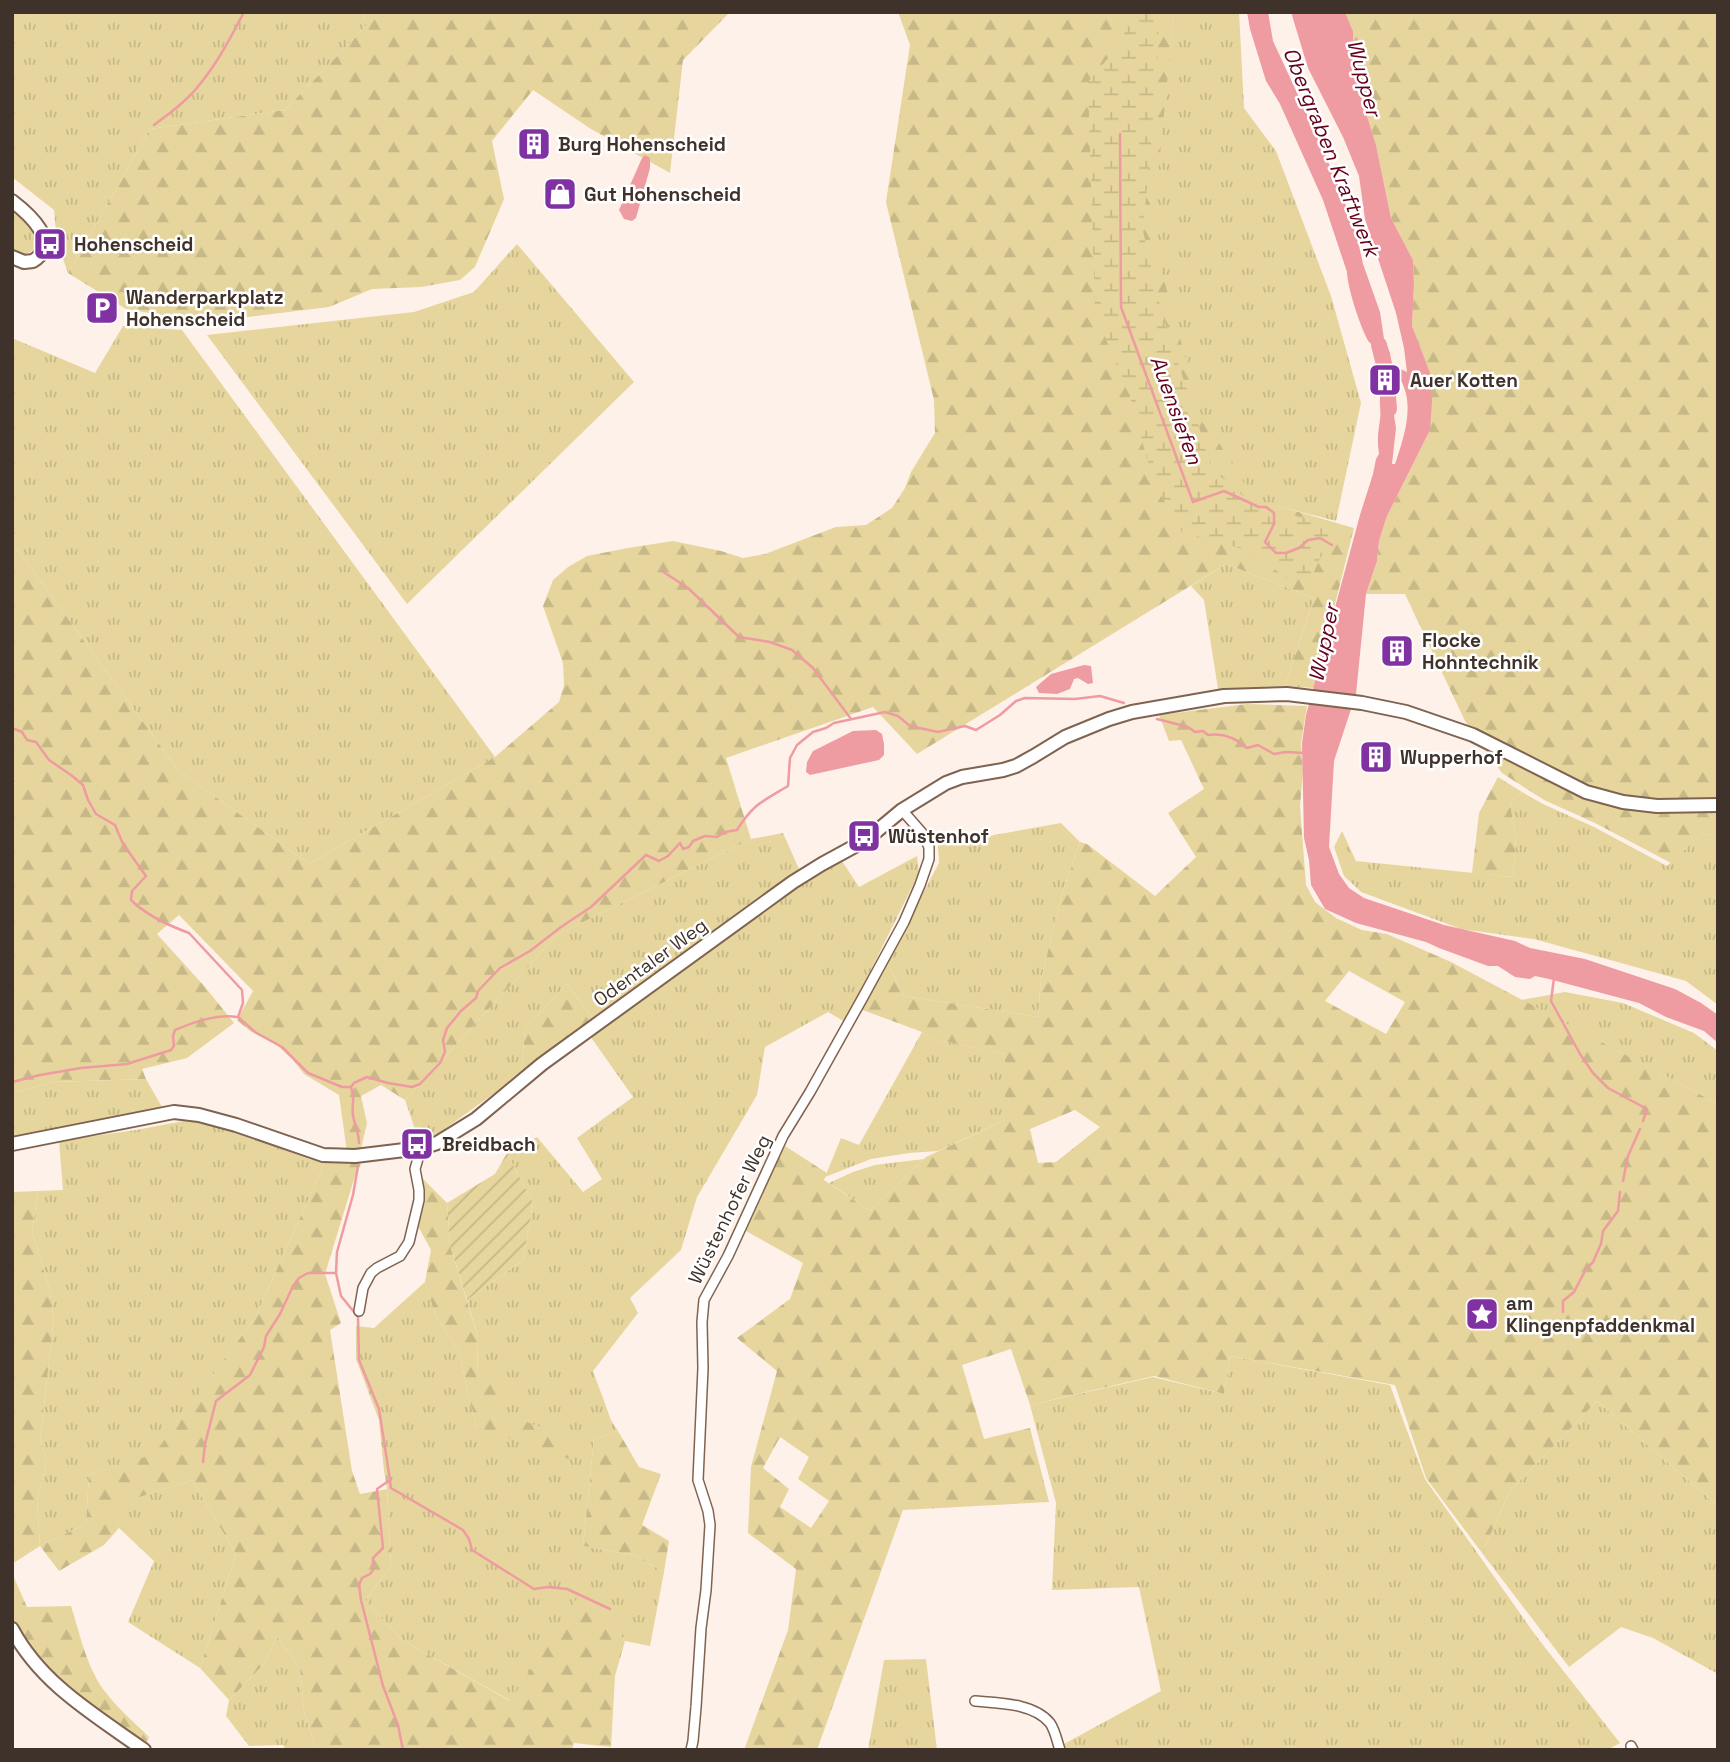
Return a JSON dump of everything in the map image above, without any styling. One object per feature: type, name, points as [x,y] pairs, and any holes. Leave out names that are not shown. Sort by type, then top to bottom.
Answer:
[{"type":"main road","points":[[12,201],[38,226],[44,246],[39,258],[33,261],[24,262],[12,257]]},
{"type":"main road","name":"Odentaler Weg","points":[[12,1144],[174,1112],[200,1115],[236,1125],[323,1155],[355,1156],[421,1148],[437,1143],[476,1119],[542,1064],[793,882],[866,840],[902,810],[946,783],[1016,766],[1074,733],[1118,716],[1148,709],[1224,696],[1287,694],[1362,704],[1406,712],[1473,735],[1586,792],[1623,802],[1657,806],[1718,805]]},
{"type":"main road","points":[[12,1629],[27,1653],[49,1679],[144,1750]]},
{"type":"street","name":"Wüstenhofer Weg","points":[[691,1750],[710,1525],[698,1480],[704,1300],[728,1256],[783,1136],[856,1010],[904,922],[920,885],[929,859],[929,847],[923,834],[902,810]]},
{"type":"street","points":[[359,1311],[363,1289],[371,1273],[400,1256],[409,1242],[419,1199],[415,1169],[421,1148]]},
{"type":"street","points":[[975,1701],[1015,1705],[1039,1714],[1048,1721],[1060,1750]]},
{"type":"green space","points":[[12,12],[364,12],[366,26],[285,110],[150,129],[68,273],[57,242],[54,210],[12,177]]},
{"type":"green space","points":[[364,12],[730,12],[683,60],[670,173],[591,129],[533,90],[492,141],[504,199],[475,267],[460,280],[421,287],[372,289],[329,307],[240,318],[185,319],[126,309],[68,273],[150,129],[285,110],[366,26]]},
{"type":"green space","points":[[898,12],[1174,12],[1152,236],[1201,414],[1254,499],[1354,528],[1314,688],[1285,686],[1314,598],[1226,564],[917,754],[873,707],[726,758],[751,839],[557,935],[405,1100],[381,1085],[361,1096],[367,1123],[360,1153],[347,1152],[339,1095],[304,1074],[278,1046],[250,1031],[237,1020],[253,991],[179,915],[157,934],[234,1023],[187,1058],[142,1069],[146,1079],[54,1082],[12,1093],[12,785],[15,783],[12,780],[12,553],[18,550],[178,770],[309,864],[495,757],[559,702],[564,685],[563,663],[543,606],[553,580],[568,567],[587,556],[673,541],[743,558],[765,554],[836,527],[866,525],[892,508],[935,433],[934,400],[886,202],[910,45]]},
{"type":"green space","points":[[1133,12],[1159,12],[1157,76],[1143,231],[1161,310],[1213,470],[1249,501],[1278,512],[1336,525],[1311,578],[1289,580],[1250,551],[1182,532],[1153,481],[1130,397],[1095,313],[1088,82],[1120,44]]},
{"type":"green space","points":[[1174,12],[1239,12],[1244,108],[1276,151],[1331,296],[1361,403],[1336,521],[1253,500],[1200,416],[1150,235]]},
{"type":"green space","points":[[1345,12],[1718,12],[1718,835],[1701,834],[1671,863],[1544,800],[1502,773],[1465,721],[1405,594],[1366,594],[1387,516],[1430,430],[1429,373],[1412,326],[1413,260],[1391,218],[1376,145],[1353,71],[1353,31]]},
{"type":"green space","points":[[12,208],[28,223],[37,243],[34,250],[26,254],[12,249]]},
{"type":"green space","points":[[517,244],[634,382],[407,604],[207,335],[414,312],[474,292]]},
{"type":"green space","points":[[123,326],[182,330],[495,757],[309,864],[178,770],[18,550],[12,553],[12,338],[95,373]]},
{"type":"green space","points":[[1226,564],[1314,598],[1285,686],[1218,689],[1204,600],[1191,586]]},
{"type":"green space","points":[[1247,704],[1307,706],[1301,743],[1303,771],[1300,806],[1306,885],[1315,902],[1336,918],[1362,930],[1387,934],[1451,962],[1718,1104],[1718,1506],[1597,1401],[1510,1491],[1482,1553],[1426,1478],[1395,1385],[1230,1356],[1224,1394],[1154,1376],[1030,1405],[1011,1349],[962,1365],[984,1439],[1030,1428],[1049,1502],[903,1510],[817,1750],[744,1750],[788,1630],[796,1569],[748,1533],[751,1467],[777,1371],[737,1338],[790,1299],[803,1263],[746,1231],[758,1198],[785,1146],[827,1173],[824,1180],[870,1211],[926,1157],[1005,1120],[1005,1054],[929,1038],[922,1032],[860,1009],[887,961],[904,996],[1038,1017],[1041,979],[1062,894],[1080,842],[1087,844],[1155,896],[1196,857],[1168,813],[1204,789],[1181,740],[1169,741],[1159,715]],"holes":[[[1349,971],[1405,1002],[1386,1034],[1325,1001]],[[1075,1110],[1100,1127],[1056,1162],[1038,1163],[1030,1129]],[[780,1437],[809,1457],[798,1479],[829,1501],[811,1528],[780,1507],[789,1489],[763,1468]]]},
{"type":"green space","points":[[1498,777],[1522,792],[1510,803],[1516,838],[1513,877],[1472,873],[1479,813]]},
{"type":"green space","points":[[1522,792],[1667,866],[1701,834],[1718,835],[1718,1005],[1686,981],[1534,939],[1461,929],[1361,892],[1344,876],[1334,847],[1342,831],[1356,861],[1513,877],[1516,838],[1510,803]]},
{"type":"green space","points":[[1061,823],[1080,842],[1062,894],[1041,979],[1038,1017],[904,996],[887,961],[939,863],[938,845]]},
{"type":"green space","points":[[783,833],[799,869],[594,1020],[567,984],[525,1029],[521,1074],[439,1133],[419,1141],[405,1100],[557,935],[751,839]]},
{"type":"green space","points":[[917,856],[919,873],[845,1022],[828,1012],[765,1047],[757,1095],[697,1197],[681,1250],[630,1298],[638,1313],[593,1371],[611,1420],[618,1431],[594,1439],[583,1546],[633,1555],[664,1572],[650,1646],[625,1641],[583,1590],[511,1701],[402,1640],[365,1600],[391,1567],[387,1489],[379,1420],[356,1359],[356,1326],[374,1328],[425,1282],[435,1314],[460,1354],[477,1427],[565,1437],[497,1411],[477,1380],[478,1338],[467,1300],[523,1260],[533,1203],[507,1153],[537,1137],[583,1192],[602,1179],[577,1138],[633,1097],[590,1036],[805,882],[842,861],[859,887]]},
{"type":"green space","points":[[567,984],[594,1020],[521,1074],[525,1029]]},
{"type":"green space","points":[[1565,992],[1623,1003],[1694,1033],[1718,1051],[1718,1104],[1521,1000]]},
{"type":"green space","points":[[922,1032],[929,1038],[1006,1054],[1005,1120],[938,1151],[871,1159],[825,1177],[841,1138],[859,1145]]},
{"type":"green space","points":[[146,1079],[162,1107],[12,1138],[12,1093],[54,1082]]},
{"type":"green space","points":[[189,1120],[325,1162],[255,1318],[154,1455],[89,1475],[86,1524],[40,1546],[37,1501],[47,1460],[40,1440],[54,1318],[49,1287],[32,1232],[38,1191],[63,1190],[59,1141]]},
{"type":"green space","points":[[507,1153],[533,1203],[523,1260],[467,1300],[450,1245],[447,1203],[495,1174]]},
{"type":"green space","points":[[924,1159],[870,1211],[829,1183],[875,1165]]},
{"type":"green space","points":[[363,1160],[355,1176],[325,1274],[341,1323],[330,1330],[352,1471],[360,1494],[387,1489],[391,1567],[365,1600],[402,1640],[510,1701],[583,1589],[625,1641],[615,1676],[611,1747],[574,1743],[572,1750],[316,1750],[304,1711],[300,1668],[277,1637],[263,1665],[229,1700],[200,1668],[236,1554],[192,1480],[115,1505],[119,1528],[104,1545],[59,1571],[40,1546],[86,1524],[89,1475],[154,1454],[255,1318],[325,1162]]},
{"type":"green space","points":[[417,1175],[447,1203],[450,1245],[478,1338],[477,1380],[506,1386],[498,1411],[566,1437],[569,1459],[477,1427],[460,1354],[435,1314],[425,1282],[431,1250],[414,1219]]},
{"type":"green space","points":[[38,1191],[32,1232],[49,1287],[54,1318],[40,1440],[47,1460],[37,1501],[40,1546],[12,1564],[12,1192]]},
{"type":"green space","points":[[1230,1356],[1390,1385],[1425,1479],[1536,1636],[1620,1743],[1607,1750],[1066,1750],[1064,1744],[1161,1691],[1139,1587],[1052,1590],[1056,1503],[1030,1405],[1153,1377],[1224,1394]]},
{"type":"green space","points":[[1597,1401],[1718,1506],[1718,1674],[1653,1638],[1621,1627],[1569,1667],[1482,1553],[1510,1491]]},
{"type":"green space","points":[[618,1431],[639,1467],[661,1474],[642,1525],[669,1541],[664,1572],[633,1555],[583,1546],[594,1439]]},
{"type":"green space","points":[[192,1480],[236,1554],[200,1668],[128,1622],[154,1561],[119,1528],[114,1505]]},
{"type":"green space","points":[[12,1573],[27,1607],[71,1606],[97,1680],[114,1702],[149,1737],[147,1742],[70,1690],[35,1657],[13,1621]]},
{"type":"green space","points":[[277,1637],[300,1668],[304,1711],[316,1750],[286,1750],[283,1745],[249,1746],[226,1716],[229,1700],[263,1665]]},
{"type":"green space","points":[[926,1659],[937,1750],[868,1750],[884,1660]]},
{"type":"shaded area","points":[[1247,12],[1268,12],[1273,41],[1340,189],[1357,237],[1363,264],[1380,312],[1392,366],[1383,367],[1378,348],[1369,342],[1362,328],[1323,200],[1280,104],[1266,81]]},
{"type":"shaded area","points":[[1291,12],[1345,12],[1353,31],[1353,71],[1376,145],[1391,218],[1413,260],[1412,326],[1430,373],[1432,401],[1430,430],[1387,516],[1366,594],[1356,694],[1334,761],[1329,847],[1339,874],[1349,888],[1364,898],[1444,925],[1515,941],[1530,948],[1585,959],[1675,989],[1718,1015],[1718,1043],[1704,1031],[1666,1017],[1639,1003],[1535,976],[1530,979],[1515,977],[1498,966],[1488,966],[1426,942],[1356,923],[1325,909],[1311,885],[1304,838],[1302,743],[1306,715],[1379,454],[1381,397],[1385,390],[1390,391],[1396,428],[1392,464],[1395,464],[1402,440],[1408,404],[1406,392],[1394,371],[1398,368],[1407,372],[1404,348],[1396,313],[1365,219],[1359,176],[1343,137],[1308,68]]},
{"type":"shaded area","points":[[645,155],[650,158],[650,168],[636,218],[632,221],[624,219],[619,210]]},
{"type":"shaded area","points":[[1084,665],[1091,666],[1093,683],[1088,684],[1078,678],[1074,679],[1070,689],[1057,694],[1039,693],[1036,687],[1051,674]]},
{"type":"shaded area","points":[[876,730],[882,734],[884,744],[884,755],[879,760],[810,775],[806,772],[807,762],[813,751],[853,731]]},
{"type":"waterway","points":[[154,125],[200,84],[244,12]]},
{"type":"waterway","name":"Auensiefen","points":[[1120,134],[1121,307],[1193,502],[1224,491],[1259,507],[1266,507],[1274,513],[1274,524],[1265,542],[1276,553],[1286,553],[1299,548],[1308,540],[1320,538],[1332,545]]},
{"type":"waterway","name":"Obergraben Kraftwerk","points":[[1379,345],[1386,372],[1389,409]]},
{"type":"waterway","points":[[662,571],[688,588],[739,637],[770,642],[792,650],[813,668],[851,719]]},
{"type":"waterway","points":[[12,728],[22,732],[27,740],[36,742],[49,760],[83,785],[96,814],[115,825],[123,844],[146,876],[132,891],[131,900],[158,919],[189,933],[242,990],[243,1003],[238,1017],[255,1032],[282,1047],[308,1073],[342,1087],[351,1087],[367,1077],[412,1087],[420,1084],[440,1063],[445,1052],[443,1040],[447,1028],[500,968],[530,951],[591,907],[646,855],[659,861],[680,843],[683,849],[705,836],[717,837],[737,830],[754,809],[788,786],[790,758],[797,745],[813,732],[834,723],[885,712],[898,716],[910,726],[938,732],[965,726],[976,730],[1016,701],[1025,698],[1075,699],[1100,696],[1124,703]]},
{"type":"waterway","points":[[1157,719],[1188,727],[1195,732],[1203,731],[1208,735],[1229,737],[1247,748],[1258,745],[1274,754],[1304,753]]},
{"type":"waterway","points":[[1554,978],[1551,1001],[1580,1054],[1608,1088],[1647,1109],[1643,1121]]},
{"type":"waterway","points":[[12,1082],[81,1068],[127,1064],[171,1050],[174,1046],[175,1030],[213,1018],[237,1017]]},
{"type":"waterway","points":[[351,1087],[359,1143]]},
{"type":"waterway","points":[[1623,1181],[1628,1156],[1640,1129]]},
{"type":"waterway","points":[[358,1166],[337,1252],[336,1273],[341,1296],[358,1317],[359,1360],[379,1409],[390,1480],[377,1489],[383,1548],[373,1558],[373,1570],[362,1578],[359,1585],[383,1686],[398,1725],[403,1750]]},
{"type":"waterway","points":[[1563,1312],[1563,1301],[1574,1292],[1586,1269],[1593,1262],[1603,1231],[1618,1211],[1620,1192]]},
{"type":"waterway","points":[[203,1462],[216,1401],[250,1375],[264,1347],[266,1336],[293,1286],[299,1278],[308,1273],[335,1273]]},
{"type":"waterway","points":[[390,1482],[391,1488],[463,1530],[472,1550],[534,1589],[567,1589],[610,1609]]},
{"type":"place","name":"Burg Hohenscheid","points":[[534,144]]},
{"type":"place","name":"Gut Hohenscheid","points":[[560,194]]},
{"type":"place","name":"Hohenscheid","points":[[50,244]]},
{"type":"place","name":"Wanderparkplatz Hohenscheid","points":[[102,308]]},
{"type":"place","name":"Auer Kotten","points":[[1385,380]]},
{"type":"place","name":"Flocke Hohntechnik","points":[[1397,651]]},
{"type":"place","name":"Wupperhof","points":[[1376,757]]},
{"type":"place","name":"Wüstenhof","points":[[864,836]]},
{"type":"place","name":"Breidbach","points":[[417,1144]]},
{"type":"place","name":"am Klingenpfaddenkmal","points":[[1482,1314]]},
{"type":"water label","name":"Wupper","points":[[1364,78]]},
{"type":"water label","name":"Wupper","points":[[1324,643]]}]
